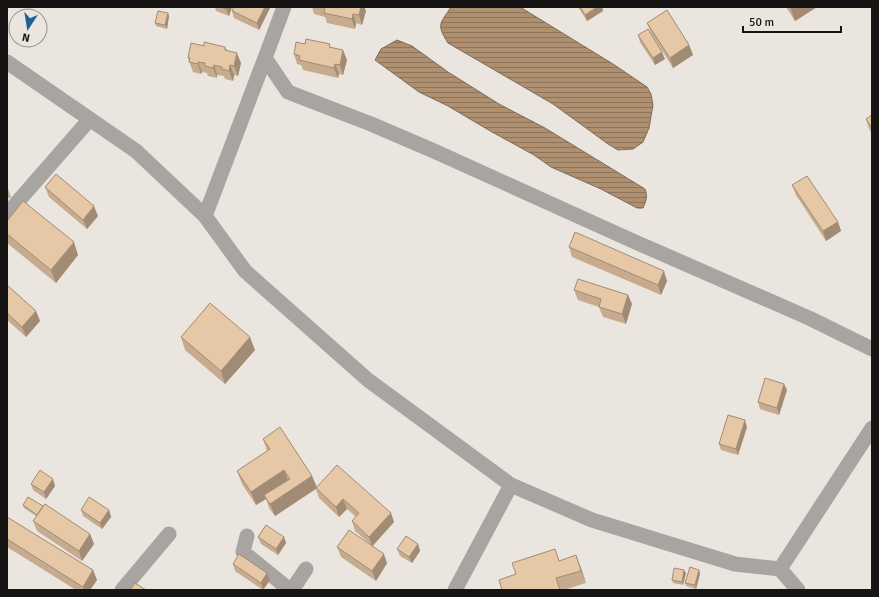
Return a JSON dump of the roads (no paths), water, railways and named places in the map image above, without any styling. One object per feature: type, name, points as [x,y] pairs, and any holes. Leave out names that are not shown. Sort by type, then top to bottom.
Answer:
[{"type":"street","points":[[205,216],[284,7]]},
{"type":"street","points":[[265,58],[288,92],[371,124],[434,151],[633,241],[809,318],[872,349]]},
{"type":"street","points":[[7,62],[136,151],[205,216],[245,271],[362,375],[511,485],[592,520],[735,564],[780,569],[798,590]]},
{"type":"street","points":[[7,214],[90,119]]},
{"type":"street","points":[[780,569],[872,428]]},
{"type":"street","points":[[454,590],[511,485]]},
{"type":"street","points":[[122,590],[169,534]]},
{"type":"street","points":[[247,536],[243,552],[291,590],[306,569]]}]
